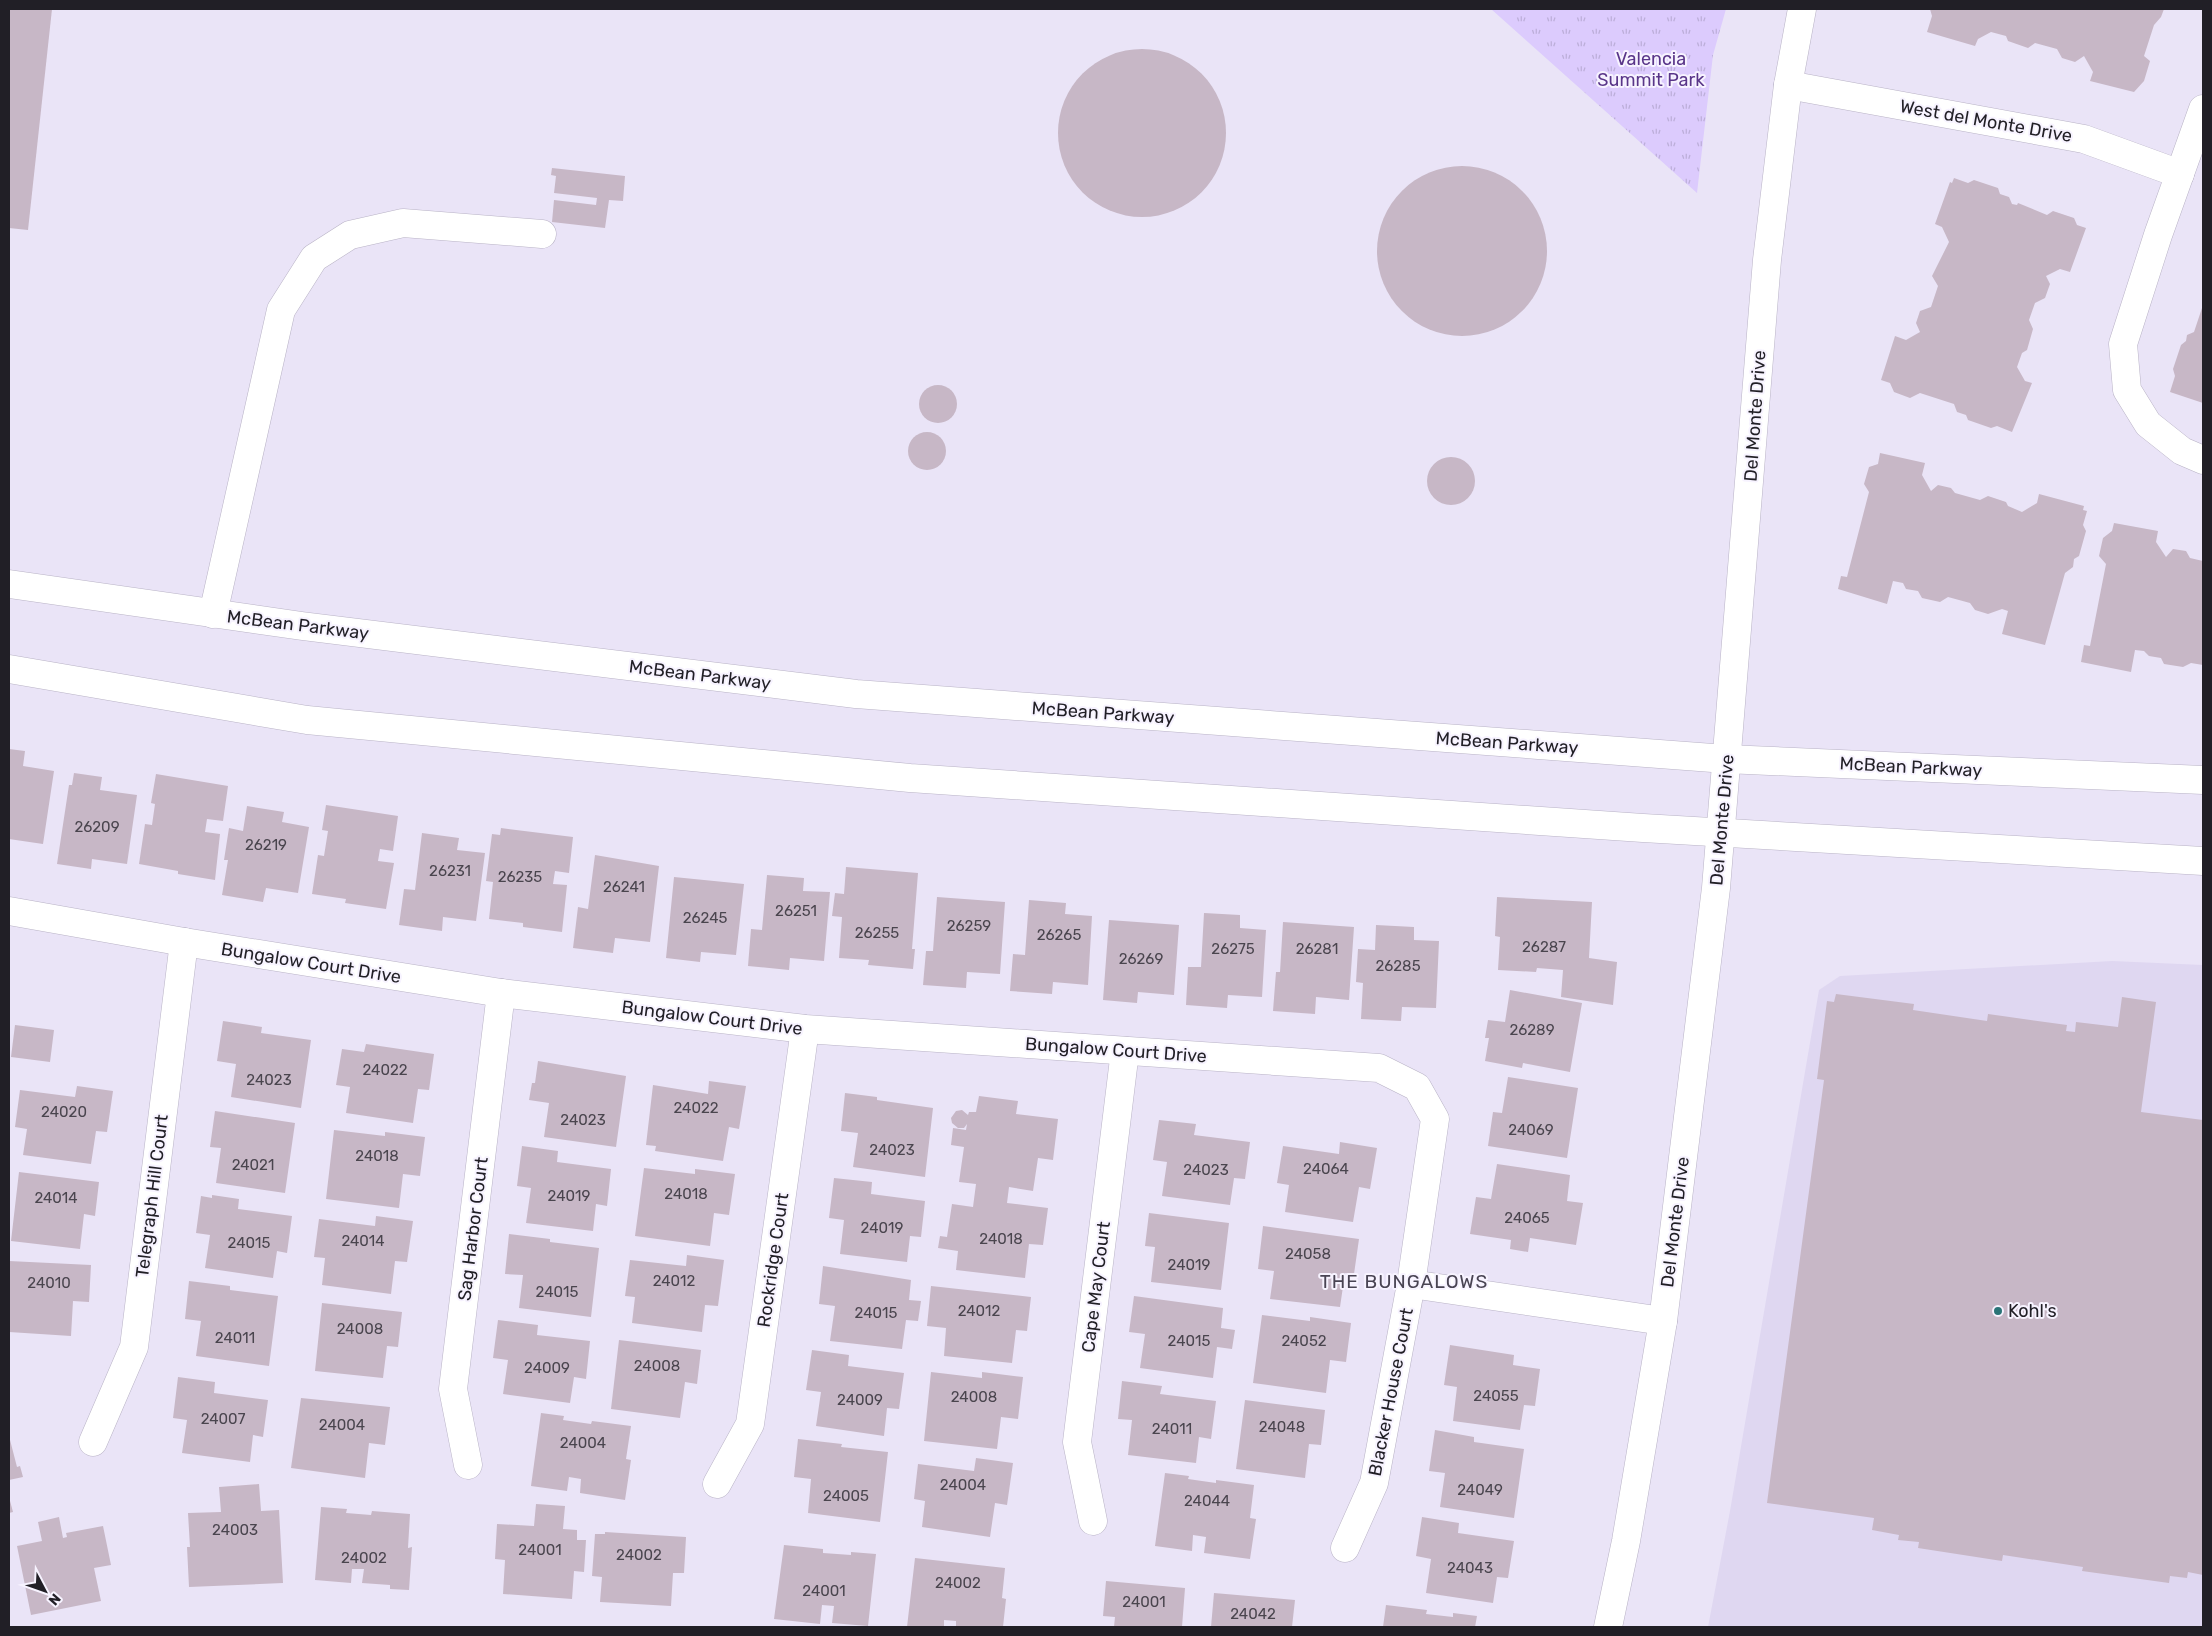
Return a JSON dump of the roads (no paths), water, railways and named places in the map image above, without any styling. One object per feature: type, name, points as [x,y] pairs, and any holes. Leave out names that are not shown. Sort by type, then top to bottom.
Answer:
[{"type":"street","name":"Del Monte Drive","points":[[1608,1627],[1626,1541],[1664,1321],[1716,888],[1767,260],[1788,85],[1802,9]]},
{"type":"street","name":"West del Monte Drive","points":[[1788,85],[2084,139],[2180,174]]},
{"type":"street","points":[[2203,109],[2123,344],[2127,390],[2148,424],[2182,451],[2203,460]]},
{"type":"street","points":[[212,614],[281,310],[314,258],[350,235],[403,223],[542,234]]},
{"type":"street","name":"McBean Parkway","points":[[9,584],[212,614],[856,694],[1726,760],[2203,780]]},
{"type":"street","points":[[9,669],[306,720],[870,774],[1720,832],[2203,861]]},
{"type":"street","name":"Bungalow Court Drive","points":[[9,911],[184,942],[501,993],[805,1029],[1378,1068],[1417,1087]]},
{"type":"street","name":"Telegraph Hill Court","points":[[93,1442],[134,1347],[184,942]]},
{"type":"street","name":"Sag Harbor Court","points":[[468,1465],[454,1389],[501,993]]},
{"type":"street","name":"Rockridge Court","points":[[717,1484],[750,1424],[805,1029]]},
{"type":"street","name":"Cape May Court","points":[[1093,1521],[1076,1442],[1125,1051]]},
{"type":"street","name":"Blacker House Court","points":[[1344,1548],[1374,1483],[1411,1284],[1435,1119],[1417,1087]]},
{"type":"street","points":[[1411,1284],[1664,1321]]},
{"type":"place","name":"Kohl's","points":[[1998,1311]]},
{"type":"district","name":"THE BUNGALOWS","points":[[1404,1281]]},
{"type":"park label","name":"Valencia Summit Park","points":[[1651,69]]}]
